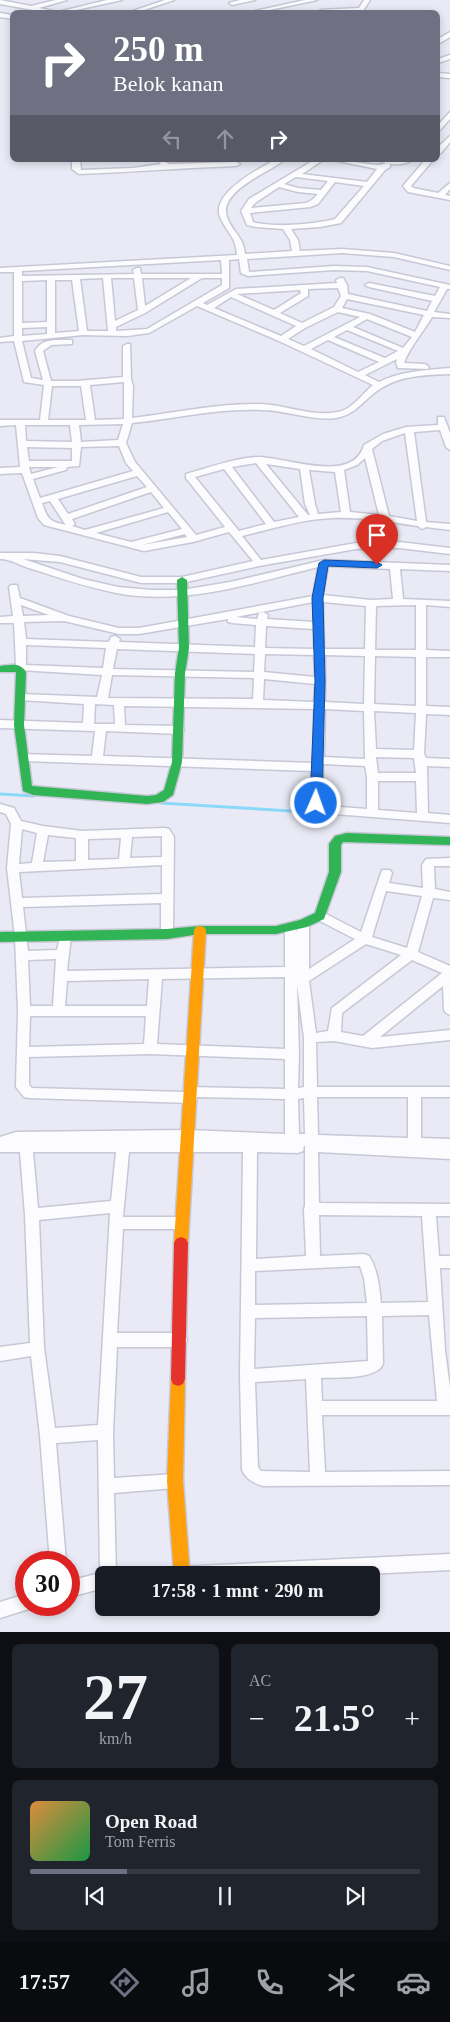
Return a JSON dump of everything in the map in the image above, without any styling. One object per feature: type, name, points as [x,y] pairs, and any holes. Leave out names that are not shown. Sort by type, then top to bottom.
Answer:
[{"type":"street","points":[[2,3],[17,0]]},
{"type":"street","points":[[30,8],[64,0]]},
{"type":"street","points":[[69,10],[119,0]]},
{"type":"street","points":[[138,10],[171,0]]},
{"type":"street","points":[[233,4],[252,0]]},
{"type":"street","points":[[271,10],[302,5],[314,0]]},
{"type":"street","points":[[2,3],[40,10]]},
{"type":"street","points":[[440,124],[450,114]]},
{"type":"street","points":[[440,149],[450,138]]},
{"type":"street","points":[[76,162],[76,169],[80,172],[236,162],[237,185]]},
{"type":"street","points":[[162,162],[167,166]]},
{"type":"street","points":[[277,162],[237,185],[222,208],[222,215],[227,225],[239,241],[245,273],[334,268],[367,270],[447,286]]},
{"type":"street","points":[[245,211],[252,201],[315,162]]},
{"type":"street","points":[[360,162],[384,164],[405,162]]},
{"type":"street","points":[[427,162],[407,183],[408,188],[450,198]]},
{"type":"street","points":[[245,211],[252,225],[285,226],[338,221],[384,164]]},
{"type":"street","points":[[294,174],[369,184]]},
{"type":"street","points":[[245,211],[307,205],[315,202],[333,180]]},
{"type":"street","points":[[278,185],[298,190],[323,192]]},
{"type":"street","points":[[439,196],[450,185]]},
{"type":"street","points":[[265,193],[298,190]]},
{"type":"street","points":[[285,226],[294,240],[296,253]]},
{"type":"street","points":[[282,339],[302,326],[337,309],[345,296],[343,285],[324,252]]},
{"type":"street","points":[[17,279],[51,276],[107,276],[225,258],[324,252],[375,252],[450,268]]},
{"type":"street","points":[[0,340],[112,330],[135,334],[149,331],[226,286],[225,258]]},
{"type":"street","points":[[0,270],[18,268],[137,270],[168,276],[226,276]]},
{"type":"street","points":[[18,268],[18,339],[27,380],[48,384],[85,384],[126,379]]},
{"type":"street","points":[[137,270],[142,311]]},
{"type":"street","points":[[367,270],[371,300]]},
{"type":"street","points":[[51,276],[51,335]]},
{"type":"street","points":[[76,276],[83,333]]},
{"type":"street","points":[[107,276],[112,330]]},
{"type":"street","points":[[168,276],[168,296]]},
{"type":"street","points":[[112,330],[200,276]]},
{"type":"street","points":[[208,308],[233,295],[236,291],[343,285]]},
{"type":"street","points":[[369,285],[435,299]]},
{"type":"street","points":[[447,286],[435,299],[430,314],[404,351],[400,363],[401,366],[450,368]]},
{"type":"street","points":[[275,313],[305,294],[303,287]]},
{"type":"street","points":[[254,304],[275,288]]},
{"type":"street","points":[[233,295],[302,326]]},
{"type":"street","points":[[345,296],[430,314],[450,316]]},
{"type":"street","points":[[196,304],[305,349],[379,385]]},
{"type":"street","points":[[337,309],[367,316],[415,335]]},
{"type":"street","points":[[305,349],[367,316]]},
{"type":"street","points":[[382,322],[421,327]]},
{"type":"street","points":[[18,326],[51,324]]},
{"type":"street","points":[[346,327],[404,351]]},
{"type":"street","points":[[328,337],[384,361]]},
{"type":"street","points":[[44,422],[48,384],[39,351],[41,347],[49,343],[69,342]]},
{"type":"street","points":[[127,346],[128,421],[122,443],[131,463],[190,535]]},
{"type":"street","points":[[359,375],[404,351]]},
{"type":"street","points":[[0,422],[128,421],[227,408],[261,407],[337,415],[350,410],[379,385],[412,374],[450,368]]},
{"type":"street","points":[[85,384],[91,421]]},
{"type":"street","points":[[20,422],[26,471],[44,521],[53,526],[128,545],[151,548],[190,535],[233,532],[310,518],[346,514],[422,526],[450,527]]},
{"type":"street","points":[[74,422],[77,445],[76,464]]},
{"type":"street","points":[[259,563],[189,476],[258,460],[339,470],[354,464],[361,458],[367,447],[379,439],[409,429],[442,423],[450,447]]},
{"type":"street","points":[[409,429],[422,526]]},
{"type":"street","points":[[24,444],[77,445],[122,443]]},
{"type":"street","points":[[367,447],[385,520]]},
{"type":"street","points":[[258,460],[310,518]]},
{"type":"street","points":[[0,471],[26,471],[76,464]]},
{"type":"street","points":[[26,471],[76,464]]},
{"type":"street","points":[[304,466],[310,504],[310,518]]},
{"type":"street","points":[[227,467],[272,526]]},
{"type":"street","points":[[339,470],[346,514]]},
{"type":"street","points":[[37,502],[139,472]]},
{"type":"street","points":[[67,518],[153,488]]},
{"type":"street","points":[[53,498],[67,518],[72,530]]},
{"type":"street","points":[[84,533],[169,509]]},
{"type":"street","points":[[4,556],[60,559],[141,580],[182,580],[325,550],[376,544],[450,552]]},
{"type":"street","points":[[4,556],[63,576],[136,593],[182,593],[230,585],[324,563],[450,568]]},
{"type":"street","points":[[324,563],[318,598],[320,681],[316,803],[318,808],[450,819]]},
{"type":"street","points":[[395,566],[398,603]]},
{"type":"street","points":[[0,669],[20,669],[19,725],[26,784],[29,790],[159,800],[166,795],[178,762],[180,673],[184,648],[182,580]]},
{"type":"street","points":[[14,587],[21,642],[20,665],[23,668],[106,672],[260,675],[320,681]]},
{"type":"street","points":[[16,600],[66,618],[119,631],[184,624],[318,598],[371,603],[421,602],[450,604]]},
{"type":"street","points":[[421,602],[420,777],[423,816]]},
{"type":"street","points":[[371,603],[369,708],[370,758],[373,777],[372,814]]},
{"type":"street","points":[[258,703],[261,622],[264,609]]},
{"type":"street","points":[[0,620],[66,618]]},
{"type":"street","points":[[215,618],[319,626]]},
{"type":"street","points":[[102,701],[112,646],[119,631]]},
{"type":"street","points":[[21,642],[260,651],[450,654]]},
{"type":"street","points":[[21,696],[119,702],[258,703],[450,712]]},
{"type":"street","points":[[88,727],[90,700]]},
{"type":"street","points":[[119,702],[120,728]]},
{"type":"street","points":[[0,724],[179,730]]},
{"type":"street","points":[[97,760],[101,727]]},
{"type":"street","points":[[24,757],[178,762],[318,763],[370,758],[420,758],[450,763]]},
{"type":"street","points":[[373,777],[420,777]]},
{"type":"street","points":[[0,808],[10,811],[18,824],[13,868],[22,956],[24,1011],[22,1088],[29,1093],[191,1095],[293,1094],[310,1092],[450,1092]]},
{"type":"street","points":[[18,824],[43,830],[82,835],[165,832],[168,837],[167,934]]},
{"type":"street","points":[[38,866],[43,830]]},
{"type":"street","points":[[124,862],[127,833]]},
{"type":"street","points":[[82,835],[82,863]]},
{"type":"street","points":[[0,937],[167,934],[200,930],[276,930],[297,926],[320,916],[335,872],[335,844],[339,839],[348,837],[450,841]]},
{"type":"street","points":[[13,868],[82,863],[167,861]]},
{"type":"street","points":[[334,1036],[336,1011],[411,954],[429,893],[428,866],[430,862],[450,862]]},
{"type":"street","points":[[303,979],[365,939],[386,873]]},
{"type":"street","points":[[381,886],[450,896]]},
{"type":"street","points":[[16,903],[167,898]]},
{"type":"street","points":[[320,916],[365,939],[411,954],[448,973]]},
{"type":"street","points":[[292,1143],[293,1054],[290,972],[297,926]]},
{"type":"street","points":[[297,926],[310,1038],[313,1260]]},
{"type":"street","points":[[181,1566],[175,1481],[182,1223],[200,930]]},
{"type":"street","points":[[59,1011],[62,954],[65,936]]},
{"type":"street","points":[[22,956],[62,954]]},
{"type":"street","points":[[62,976],[290,972]]},
{"type":"street","points":[[448,973],[450,1010]]},
{"type":"street","points":[[365,1042],[448,973]]},
{"type":"street","points":[[150,1049],[156,974]]},
{"type":"street","points":[[24,1011],[152,1011]]},
{"type":"street","points":[[310,1038],[334,1036],[372,1043],[450,1035]]},
{"type":"street","points":[[24,1052],[150,1049],[293,1054]]},
{"type":"street","points":[[414,1148],[415,1093]]},
{"type":"street","points":[[0,1144],[16,1138],[292,1143],[414,1148],[450,1153]]},
{"type":"street","points":[[0,1144],[26,1147],[122,1147],[188,1141],[250,1147],[292,1143]]},
{"type":"street","points":[[414,1148],[450,1145]]},
{"type":"street","points":[[26,1147],[32,1214],[37,1348],[48,1436],[57,1551]]},
{"type":"street","points":[[108,1566],[105,1432],[122,1147]]},
{"type":"street","points":[[250,1147],[247,1376],[250,1470],[256,1476],[263,1479],[450,1478]]},
{"type":"street","points":[[32,1214],[117,1206]]},
{"type":"street","points":[[311,1209],[450,1210]]},
{"type":"street","points":[[316,1408],[448,1408],[444,1351],[436,1308],[429,1210]]},
{"type":"street","points":[[117,1223],[182,1223]]},
{"type":"street","points":[[247,1376],[375,1367],[376,1364],[374,1310],[369,1266],[364,1260],[313,1260],[249,1265]]},
{"type":"street","points":[[432,1262],[450,1262]]},
{"type":"street","points":[[248,1312],[436,1308]]},
{"type":"street","points":[[110,1340],[180,1340]]},
{"type":"street","points":[[0,1354],[37,1348]]},
{"type":"street","points":[[313,1372],[318,1480]]},
{"type":"street","points":[[48,1436],[105,1432]]},
{"type":"street","points":[[105,1486],[175,1481]]},
{"type":"street","points":[[368,1566],[450,1562]]},
{"type":"street","points":[[80,1585],[95,1582]]},
{"type":"street","points":[[0,1610],[15,1605]]},
{"type":"waterway","points":[[0,794],[34,796]]},
{"type":"waterway","points":[[160,803],[324,813]]},
{"type":"traffic: fast","points":[[0,669],[18,668],[21,672],[19,725],[27,788],[33,791],[147,800],[159,799],[169,792],[177,762],[180,673],[184,648],[182,580]]},
{"type":"traffic: fast","points":[[0,937],[167,934],[200,930],[276,930],[303,924],[320,916],[335,872],[335,844],[339,839],[347,837],[450,841]]},
{"type":"traffic: slow","points":[[181,1243],[200,930]]},
{"type":"traffic: slow","points":[[178,1379],[175,1481],[181,1566]]},
{"type":"traffic: jam","points":[[178,1379],[181,1243]]},
{"type":"route","points":[[316,803],[320,681],[318,598],[324,563],[377,565]]}]
